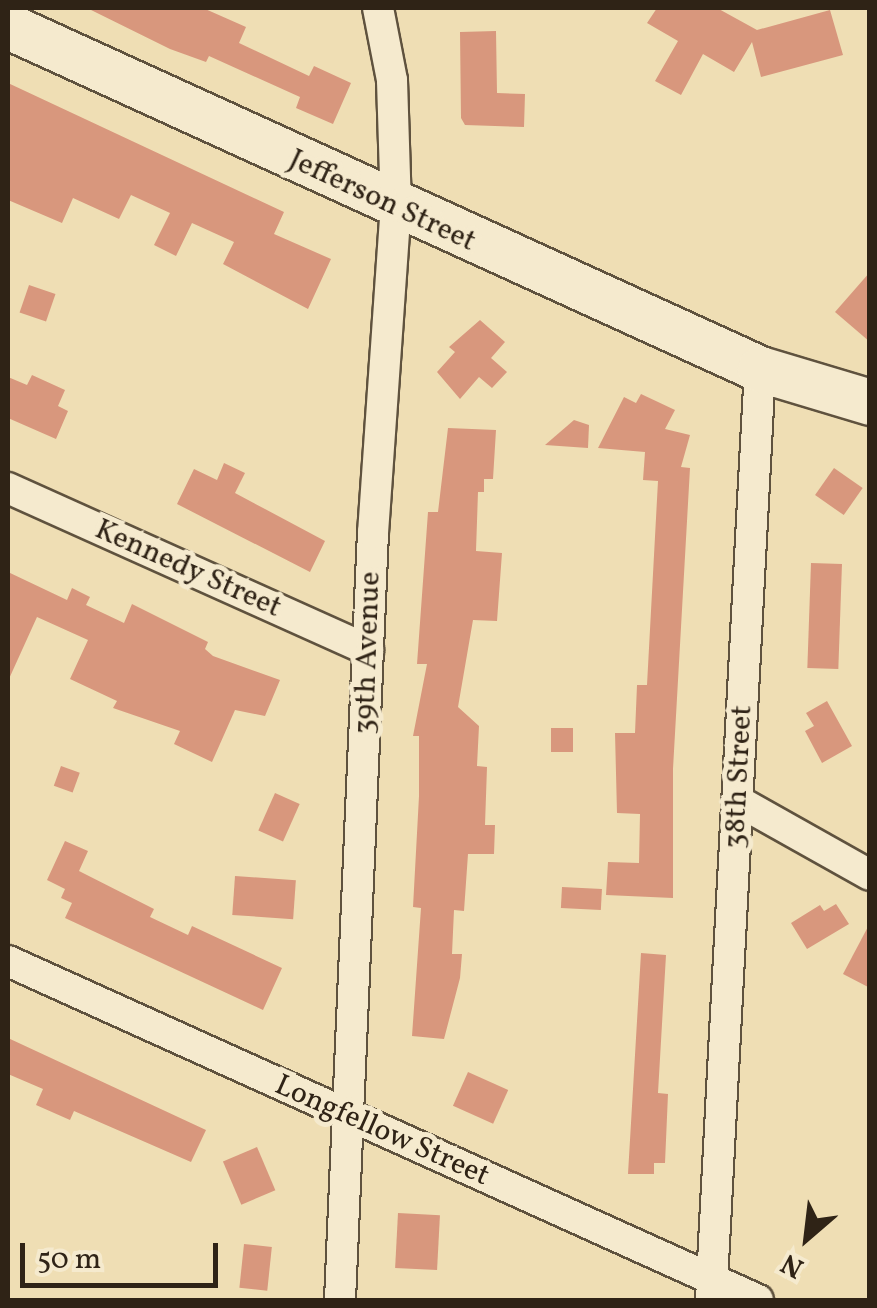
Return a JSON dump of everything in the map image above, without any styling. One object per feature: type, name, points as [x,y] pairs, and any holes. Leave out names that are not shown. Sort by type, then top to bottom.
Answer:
[{"type":"street","name":"39th Avenue","points":[[340,1300],[368,650],[396,208],[392,80],[378,8]]},
{"type":"street","name":"Jefferson Street","points":[[8,26],[396,208],[760,369]]},
{"type":"street","points":[[760,369],[870,402]]},
{"type":"street","name":"38th Street","points":[[712,1290],[760,369]]},
{"type":"street","name":"Kennedy Street","points":[[8,488],[368,650]]},
{"type":"street","points":[[738,801],[870,875]]},
{"type":"street","name":"Longfellow Street","points":[[8,961],[712,1290],[758,1300]]},
{"type":"building","points":[[87,8],[203,8],[246,27],[239,43],[309,76],[314,66],[351,83],[333,124],[296,108],[300,97],[209,56],[206,62],[170,49]]},
{"type":"building","points":[[657,8],[717,8],[757,30],[830,10],[843,55],[761,77],[752,42],[734,72],[703,54],[681,95],[655,81],[678,41],[647,23]]},
{"type":"building","points":[[496,31],[497,93],[525,94],[524,127],[465,125],[461,118],[460,32]]},
{"type":"building","points":[[8,83],[284,212],[274,234],[331,259],[308,309],[223,264],[234,242],[192,223],[176,256],[154,245],[170,213],[131,195],[119,219],[73,198],[62,223],[8,200]]},
{"type":"building","points":[[870,272],[870,342],[835,312]]},
{"type":"building","points":[[29,285],[55,294],[46,322],[20,312]]},
{"type":"building","points":[[480,320],[505,342],[491,358],[507,372],[492,388],[479,377],[460,399],[437,372],[455,352],[449,347]]},
{"type":"building","points":[[32,375],[65,390],[58,406],[68,411],[56,439],[8,418],[8,377],[27,385]]},
{"type":"building","points":[[641,394],[675,410],[665,429],[690,435],[681,467],[690,468],[673,769],[673,898],[606,895],[608,862],[639,863],[640,814],[617,813],[615,733],[635,733],[637,685],[647,685],[658,481],[643,480],[645,452],[598,448],[624,397],[636,403]]},
{"type":"building","points":[[574,420],[589,425],[588,448],[545,445]]},
{"type":"building","points":[[448,428],[496,430],[493,479],[484,479],[484,492],[478,492],[476,551],[502,553],[497,621],[473,620],[458,707],[479,726],[477,766],[487,767],[485,825],[495,825],[494,854],[468,854],[464,911],[454,910],[452,954],[462,954],[460,978],[444,1039],[412,1036],[421,908],[413,907],[419,736],[413,736],[427,664],[417,664],[428,512],[438,512]]},
{"type":"building","points":[[224,463],[245,473],[235,493],[325,541],[310,572],[177,504],[194,469],[217,480]]},
{"type":"building","points":[[834,468],[863,488],[844,515],[815,495]]},
{"type":"building","points":[[811,563],[842,564],[838,669],[807,668]]},
{"type":"building","points":[[8,572],[67,600],[72,588],[90,597],[86,605],[124,623],[132,604],[208,642],[205,649],[213,656],[280,680],[265,716],[235,710],[212,762],[174,744],[180,731],[113,708],[117,701],[70,679],[88,640],[37,617],[8,681]]},
{"type":"building","points":[[827,701],[852,746],[822,763],[805,731],[814,726],[806,713]]},
{"type":"building","points":[[551,728],[573,728],[573,752],[551,752]]},
{"type":"building","points":[[61,766],[80,773],[73,793],[54,786]]},
{"type":"building","points":[[275,793],[300,804],[283,841],[258,830]]},
{"type":"building","points":[[65,841],[88,851],[79,871],[154,909],[150,917],[188,935],[192,926],[282,968],[263,1010],[65,918],[72,903],[61,898],[65,889],[47,880]]},
{"type":"building","points":[[235,876],[296,880],[293,919],[232,915]]},
{"type":"building","points":[[562,887],[602,889],[601,910],[561,908]]},
{"type":"building","points":[[836,904],[849,924],[807,949],[791,923],[820,905],[824,911]]},
{"type":"building","points":[[870,923],[870,988],[843,974]]},
{"type":"building","points":[[641,953],[666,955],[658,1093],[668,1094],[665,1163],[654,1163],[654,1174],[628,1174]]},
{"type":"building","points":[[8,1038],[206,1130],[191,1162],[74,1111],[70,1120],[36,1105],[43,1089],[8,1074]]},
{"type":"building","points":[[468,1072],[508,1090],[493,1124],[453,1106]]},
{"type":"building","points":[[257,1147],[275,1190],[241,1205],[223,1161]]},
{"type":"building","points":[[398,1213],[440,1215],[437,1270],[395,1268]]},
{"type":"building","points":[[244,1244],[272,1247],[267,1291],[239,1288]]}]
